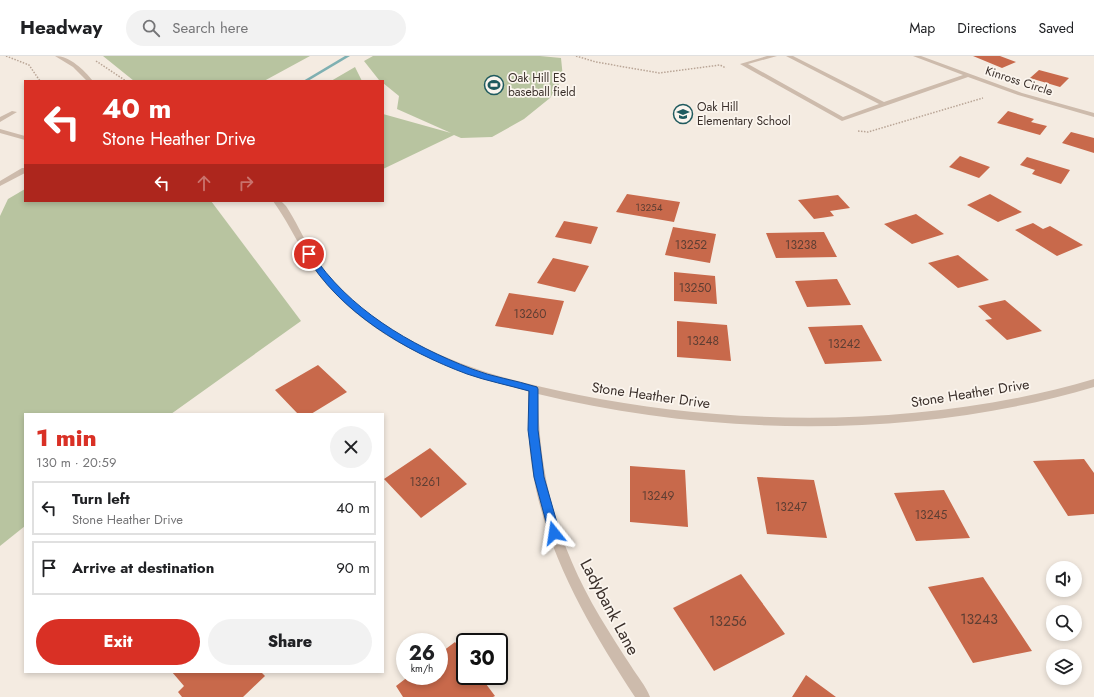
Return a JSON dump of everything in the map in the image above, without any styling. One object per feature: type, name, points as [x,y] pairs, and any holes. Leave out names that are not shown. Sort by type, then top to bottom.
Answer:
[{"type":"street","points":[[58,56],[75,66],[89,80]]},
{"type":"street","points":[[774,56],[743,64],[842,119],[966,76]]},
{"type":"street","points":[[789,56],[885,104]]},
{"type":"street","name":"Kinross Circle","points":[[916,56],[966,76],[1027,96],[1094,115]]},
{"type":"street","points":[[0,120],[14,112]]},
{"type":"street","points":[[0,131],[24,138]]},
{"type":"street","points":[[0,184],[24,171]]},
{"type":"street","name":"Stone Heather Drive","points":[[277,202],[295,226],[314,262],[335,288],[364,314],[400,338],[470,372],[533,389],[595,403],[637,410],[714,418],[793,421],[880,419],[943,414],[1007,404],[1094,383]]},
{"type":"street","name":"Ladybank Lane","points":[[533,389],[533,430],[539,477],[554,533],[580,594],[614,653],[643,697]]},
{"type":"path","points":[[6,56],[29,65],[39,80]]},
{"type":"path","points":[[93,60],[125,80]]},
{"type":"green space","points":[[103,56],[310,56],[266,80],[133,80]]},
{"type":"green space","points":[[373,56],[540,56],[561,58],[563,78],[550,98],[524,119],[492,137],[461,138],[454,135],[384,169],[384,114],[451,133],[397,109],[399,96],[384,84],[384,80],[379,80],[364,61]]},
{"type":"green space","points":[[355,67],[362,80],[333,80]]},
{"type":"green space","points":[[24,190],[24,202],[212,202],[301,321],[172,413],[24,413],[24,527],[0,546],[0,216],[8,199]]},
{"type":"building","points":[[973,56],[1000,56],[1016,62],[1002,68]]},
{"type":"building","points":[[1039,70],[1069,78],[1060,87],[1030,78]]},
{"type":"building","points":[[1008,111],[1034,119],[1031,122],[1047,126],[1040,135],[997,123]]},
{"type":"building","points":[[1071,132],[1094,138],[1094,153],[1062,143]]},
{"type":"building","points":[[960,156],[990,167],[979,178],[949,167]]},
{"type":"building","points":[[1027,157],[1070,170],[1061,184],[1032,174],[1035,170],[1020,165]]},
{"type":"building","points":[[627,194],[680,202],[674,222],[616,212]]},
{"type":"building","points":[[990,194],[1022,212],[998,222],[967,205]]},
{"type":"building","points":[[838,195],[850,208],[830,211],[834,216],[814,219],[798,200]]},
{"type":"building","points":[[916,214],[944,234],[912,244],[884,224]]},
{"type":"building","points":[[564,221],[598,227],[591,244],[555,237]]},
{"type":"building","points":[[1033,223],[1043,229],[1050,226],[1083,245],[1057,256],[1015,230]]},
{"type":"building","points":[[673,227],[716,234],[710,263],[665,255]]},
{"type":"building","points":[[824,232],[837,257],[776,258],[766,233]]},
{"type":"building","points":[[958,255],[989,280],[958,288],[928,263]]},
{"type":"building","points":[[553,258],[589,266],[575,292],[537,283]]},
{"type":"building","points":[[674,272],[715,276],[717,304],[674,301]]},
{"type":"building","points":[[837,279],[851,305],[807,307],[795,281]]},
{"type":"building","points":[[509,293],[564,301],[553,335],[495,326]]},
{"type":"building","points":[[1005,300],[1042,331],[1007,340],[985,320],[992,319],[978,306]]},
{"type":"building","points":[[677,321],[727,325],[731,361],[677,357]]},
{"type":"building","points":[[862,325],[882,361],[825,364],[808,327]]},
{"type":"building","points":[[318,365],[347,392],[313,413],[297,413],[275,390]]},
{"type":"building","points":[[430,448],[467,484],[421,518],[384,479]]},
{"type":"building","points":[[1084,459],[1094,473],[1094,514],[1068,516],[1033,461]]},
{"type":"building","points":[[630,466],[685,470],[688,527],[630,522]]},
{"type":"building","points":[[757,477],[814,480],[827,538],[767,534]]},
{"type":"building","points":[[944,490],[970,538],[916,541],[894,493]]},
{"type":"building","points":[[741,574],[785,634],[714,671],[673,608]]},
{"type":"building","points":[[983,577],[1032,651],[973,663],[928,587]]},
{"type":"building","points":[[455,642],[456,643],[456,685],[487,685],[495,696],[403,697],[396,686],[397,685],[448,685],[448,647]]},
{"type":"building","points":[[173,673],[262,673],[265,676],[243,697],[182,697],[178,692],[184,686]]},
{"type":"building","points":[[806,675],[836,697],[792,697]]},
{"type":"waterway","points":[[307,80],[348,56]]},
{"type":"place","name":"Oak Hill ES baseball field","points":[[494,85]]},
{"type":"place","name":"Oak Hill Elementary School","points":[[683,114]]},
{"type":"route","points":[[309,254],[335,288],[364,314],[400,338],[470,372],[533,389],[533,430],[539,477],[554,533]]}]
